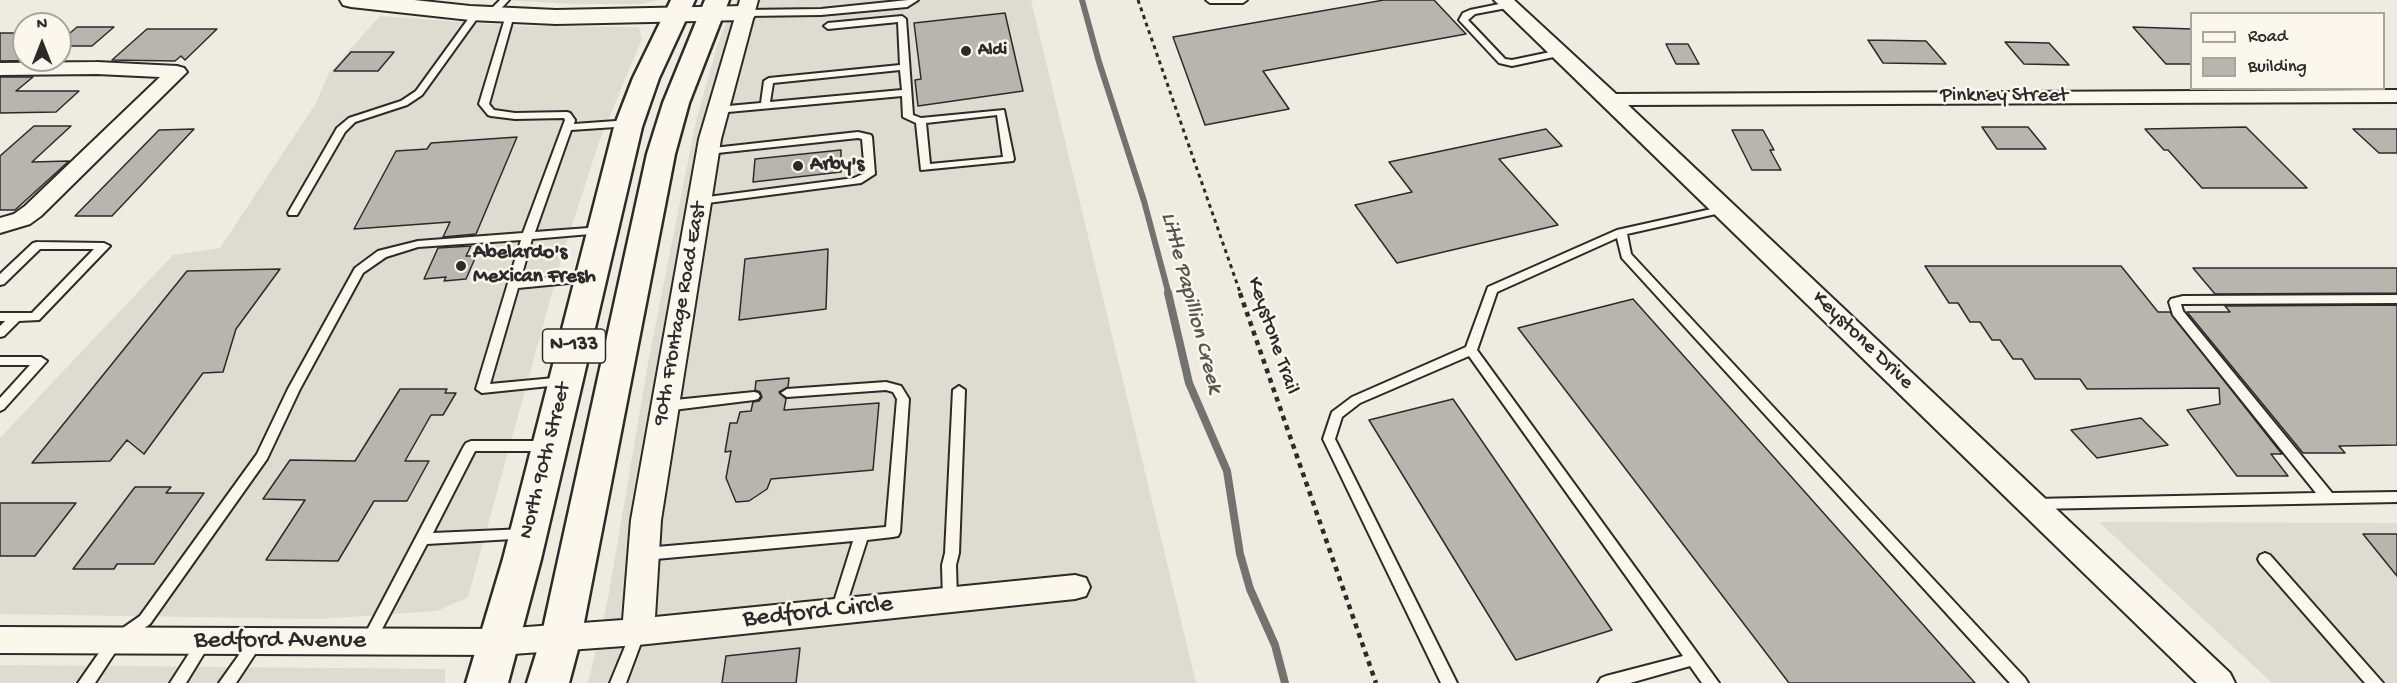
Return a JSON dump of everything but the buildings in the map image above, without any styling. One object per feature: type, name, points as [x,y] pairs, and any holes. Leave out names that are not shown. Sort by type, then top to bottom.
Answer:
[{"type":"main road","name":"North 90th Street","points":[[487,683],[528,534],[630,123],[646,78],[696,7]]},
{"type":"main road","name":"N-133","points":[[548,683],[561,639],[661,154],[675,103],[696,7]]},
{"type":"street","points":[[351,0],[602,18],[696,7],[747,7]]},
{"type":"street","name":"Keystone Drive","points":[[1506,3],[1611,100],[2219,683]]},
{"type":"street","name":"90th Frontage Road East","points":[[638,632],[646,520],[708,151],[717,110],[747,7]]},
{"type":"street","points":[[0,69],[98,68],[177,72],[22,219],[0,226]]},
{"type":"street","name":"Pinkney Street","points":[[1611,100],[1646,98],[2397,96]]},
{"type":"street","name":"Bedford Circle","points":[[561,639],[1075,587]]},
{"type":"street","name":"Bedford Avenue","points":[[0,640],[367,643],[561,639]]},
{"type":"lane","points":[[747,7],[821,12],[907,4],[914,0]]},
{"type":"lane","points":[[1210,0],[1244,0]]},
{"type":"lane","points":[[1506,3],[1473,12],[1463,20],[1502,61],[1512,63],[1560,53]]},
{"type":"lane","points":[[496,11],[484,104],[491,113],[515,116],[567,115],[570,120],[528,236],[482,388],[566,381]]},
{"type":"lane","points":[[293,213],[340,130],[352,120],[404,103],[419,93],[496,11]]},
{"type":"lane","points":[[828,26],[902,19],[908,117],[921,121],[1001,112],[1009,159],[925,168],[921,121]]},
{"type":"lane","points":[[765,106],[769,81],[904,68]]},
{"type":"lane","points":[[717,110],[905,93]]},
{"type":"lane","points":[[569,127],[630,123]]},
{"type":"lane","points":[[700,201],[857,181],[870,174],[867,136],[858,135],[708,151]]},
{"type":"lane","points":[[1449,683],[1329,439],[1336,415],[1356,400],[1471,350],[1492,290],[1621,232],[1725,209]]},
{"type":"lane","points":[[86,683],[115,641],[145,620],[262,456],[294,389],[358,271],[382,254],[418,244],[602,230]]},
{"type":"lane","points":[[1621,232],[1626,255],[2020,683]]},
{"type":"lane","points":[[0,281],[37,245],[104,246],[35,317],[0,317]]},
{"type":"lane","points":[[513,285],[591,277]]},
{"type":"lane","points":[[2327,497],[2177,312],[2175,302],[2183,300],[2397,299]]},
{"type":"lane","points":[[0,333],[16,317]]},
{"type":"lane","points":[[1471,350],[1711,683]]},
{"type":"lane","points":[[0,361],[40,361],[0,406]]},
{"type":"lane","points":[[644,554],[893,532],[903,399],[897,389],[886,386],[813,390],[802,399],[787,393]]},
{"type":"lane","points":[[950,600],[949,565],[952,552],[959,390]]},
{"type":"lane","points":[[665,406],[730,398],[742,404],[754,396]]},
{"type":"lane","points":[[367,643],[471,446],[550,446]]},
{"type":"lane","points":[[2032,504],[2397,497]]},
{"type":"lane","points":[[423,539],[528,534]]},
{"type":"lane","points":[[838,611],[862,535]]},
{"type":"lane","points":[[2265,559],[2375,683]]},
{"type":"lane","points":[[618,683],[638,632]]},
{"type":"lane","points":[[178,683],[204,642]]},
{"type":"lane","points":[[227,683],[256,642]]},
{"type":"lane","points":[[1606,683],[1694,659]]},
{"type":"path","name":"Keystone Trail","points":[[1138,0],[1376,683]]},
{"type":"shaded area","points":[[501,0],[659,0],[640,4],[575,4]]},
{"type":"shaded area","points":[[736,0],[1031,0],[1196,683],[588,683],[608,599],[648,363],[696,121],[718,43]]},
{"type":"shaded area","points":[[380,16],[518,26],[639,27],[642,39],[600,139],[563,253],[468,597],[437,611],[319,619],[0,614],[0,438],[173,255],[220,248],[316,103],[329,73]]},
{"type":"shaded area","points":[[2099,522],[2397,523],[2397,683],[2272,683]]},
{"type":"shaded area","points":[[0,665],[445,669],[445,683],[0,683]]},
{"type":"waterway","name":"Little Papillion Creek","points":[[1082,0],[1099,62],[1144,201],[1169,295]]},
{"type":"waterway","name":"Little Papillion Creek","points":[[1168,293],[1189,383],[1227,471],[1240,554],[1250,589],[1275,645],[1285,683]]},
{"type":"place","name":"Aldi","points":[[966,51]]},
{"type":"place","name":"Arby's","points":[[798,166]]},
{"type":"place","name":"Abelardo's Mexican Fresh","points":[[461,266]]}]
